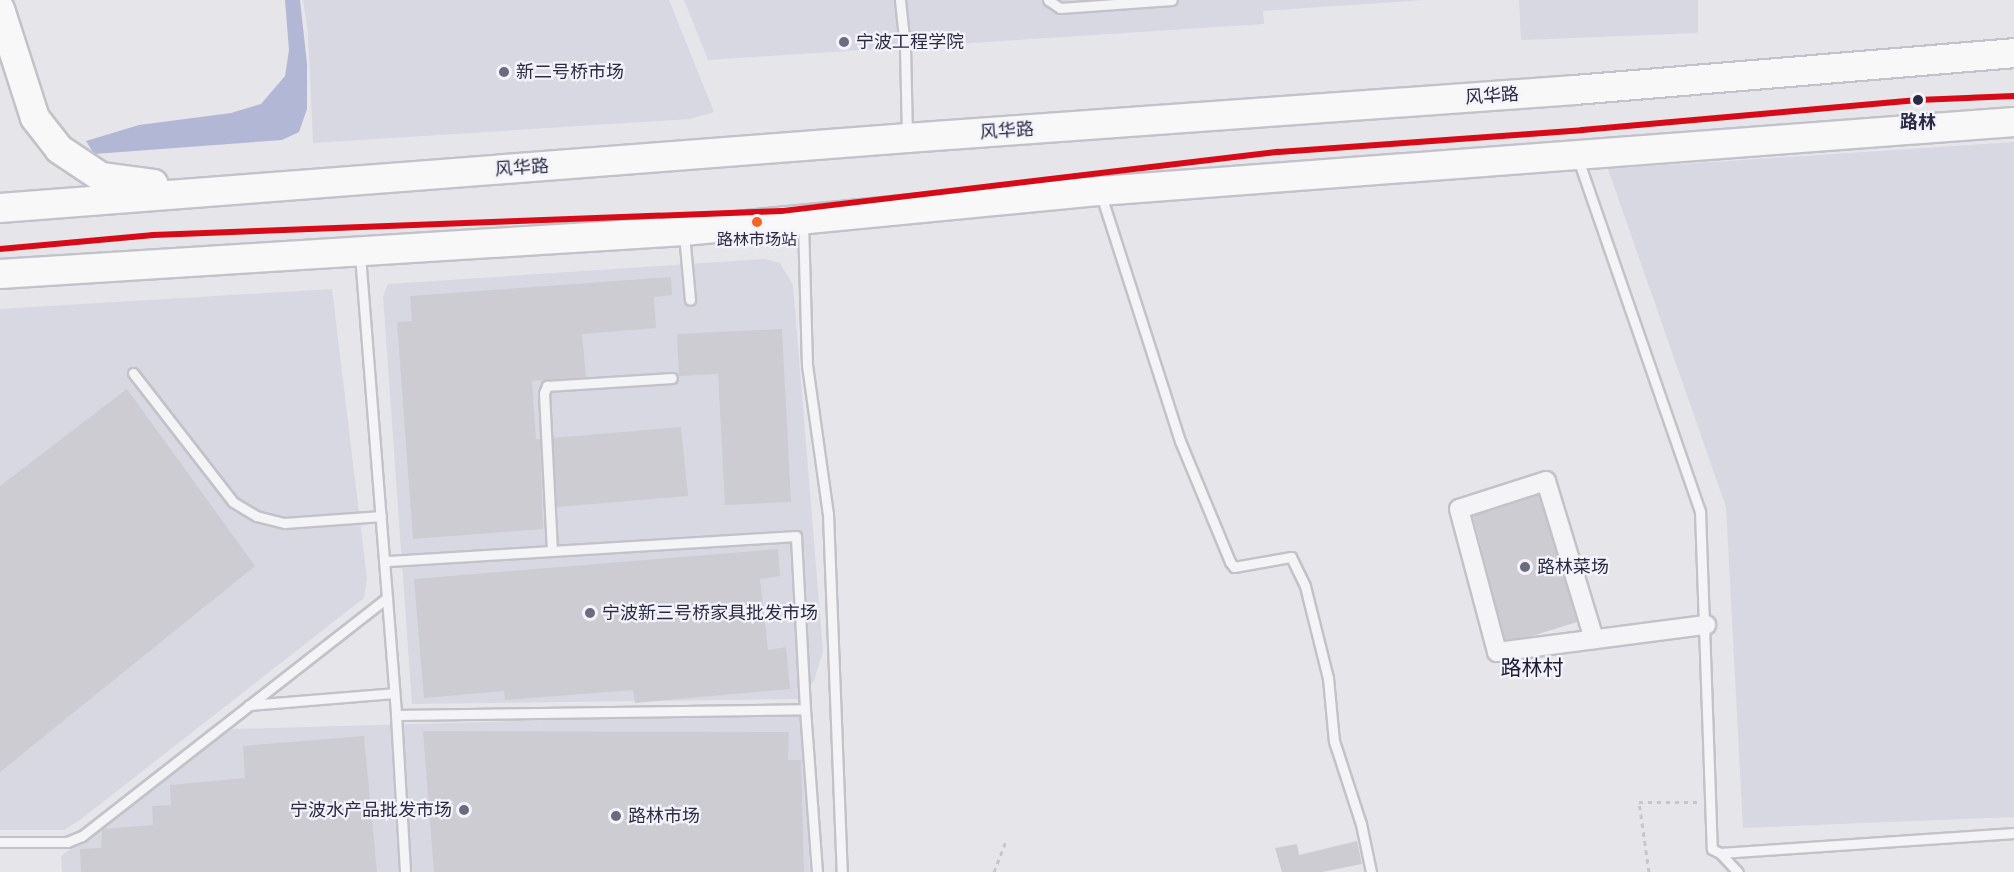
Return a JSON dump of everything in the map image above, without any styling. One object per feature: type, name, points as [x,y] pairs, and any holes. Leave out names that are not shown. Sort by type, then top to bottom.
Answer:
[{"type":"main road","points":[[0,9],[35,118],[59,149],[101,177],[210,192]]},
{"type":"main road","name":"风华路","points":[[0,208],[907,138],[1575,90],[2014,53]]},
{"type":"main road","points":[[0,274],[684,231],[1100,191],[2014,122]]},
{"type":"street","points":[[1594,639],[1546,481],[1459,509],[1497,652],[1706,625]]},
{"type":"lane","points":[[900,0],[905,47],[907,138]]},
{"type":"lane","points":[[1048,0],[1060,8],[1172,0]]},
{"type":"lane","points":[[1576,154],[1700,511],[1706,625],[1712,849],[1720,853],[1738,872]]},
{"type":"lane","points":[[1100,191],[1180,441],[1230,562],[1234,567],[1291,557],[1305,586],[1328,678],[1334,741],[1361,824],[1371,872]]},
{"type":"lane","points":[[803,220],[807,365],[828,514],[842,872]]},
{"type":"lane","points":[[684,231],[690,300]]},
{"type":"lane","points":[[360,252],[385,561],[405,872]]},
{"type":"lane","points":[[133,373],[233,502],[256,516],[285,523],[381,516]]},
{"type":"lane","points":[[552,551],[544,393],[547,386],[672,378]]},
{"type":"lane","points":[[385,561],[796,536],[816,872]]},
{"type":"lane","points":[[0,842],[67,842],[82,836],[387,598]]},
{"type":"lane","points":[[249,705],[394,693]]},
{"type":"lane","points":[[396,716],[805,709]]},
{"type":"lane","points":[[1720,853],[2014,833]]},
{"type":"path","points":[[1649,872],[1639,802],[1711,802]]},
{"type":"path","points":[[994,872],[1006,840]]},
{"type":"shaded area","name":"新二号桥市场","points":[[303,0],[669,0],[714,112],[690,119],[313,143],[308,33]]},
{"type":"shaded area","name":"宁波工程学院","points":[[684,0],[1424,0],[1263,11],[1264,24],[708,60]]},
{"type":"shaded area","points":[[1519,0],[1698,0],[1698,33],[1521,40]]},
{"type":"shaded area","points":[[2014,142],[2014,817],[1743,828],[1726,507],[1608,169]]},
{"type":"shaded area","points":[[765,259],[780,263],[793,285],[823,651],[814,681],[799,699],[412,704],[383,296],[388,284]]},
{"type":"shaded area","points":[[332,289],[367,579],[364,598],[80,820],[64,830],[0,830],[0,309]]},
{"type":"shaded area","name":"宁波水产品批发市场","points":[[801,713],[810,872],[62,872],[61,856],[232,729]]},
{"type":"water","points":[[285,0],[300,0],[307,64],[307,109],[299,132],[282,140],[94,154],[86,141],[139,125],[231,113],[261,104],[285,76],[289,50]]},
{"type":"building","points":[[671,277],[672,295],[654,297],[656,328],[582,334],[586,377],[532,381],[536,439],[540,439],[543,529],[413,539],[397,322],[412,321],[410,296]]},
{"type":"building","points":[[782,329],[791,502],[725,505],[718,374],[679,376],[677,334]]},
{"type":"building","points":[[127,389],[255,566],[0,772],[0,486]]},
{"type":"building","points":[[681,427],[688,496],[557,507],[553,438]]},
{"type":"building","name":"路林菜场","points":[[1539,495],[1577,622],[1529,637],[1505,640],[1473,516]]},
{"type":"building","name":"宁波新三号桥家具批发市场","points":[[778,549],[780,576],[760,579],[768,650],[786,647],[790,689],[635,703],[633,690],[505,700],[504,691],[424,698],[414,579]]},
{"type":"building","name":"路林市场","points":[[423,731],[789,732],[788,760],[801,760],[804,872],[434,872]]},
{"type":"building","points":[[364,736],[377,872],[81,872],[80,849],[101,848],[102,829],[153,825],[152,806],[171,805],[170,785],[245,778],[243,746]]},
{"type":"building","points":[[1357,841],[1362,864],[1322,872],[1282,872],[1275,848],[1297,844],[1299,855]]},
{"type":"transit line","points":[[0,249],[153,235],[782,211],[1278,152],[1582,130],[1918,100],[2014,96]]},
{"type":"place","name":"宁波工程学院","points":[[844,42]]},
{"type":"place","name":"新二号桥市场","points":[[504,72]]},
{"type":"place","name":"路林","points":[[1918,100]]},
{"type":"place","name":"路林市场站","points":[[757,222]]},
{"type":"place","name":"路林菜场","points":[[1525,567]]},
{"type":"place","name":"宁波新三号桥家具批发市场","points":[[590,613]]},
{"type":"place","name":"宁波水产品批发市场","points":[[464,810]]},
{"type":"place","name":"路林市场","points":[[616,816]]},
{"type":"district","name":"路林村","points":[[1532,668]]}]
